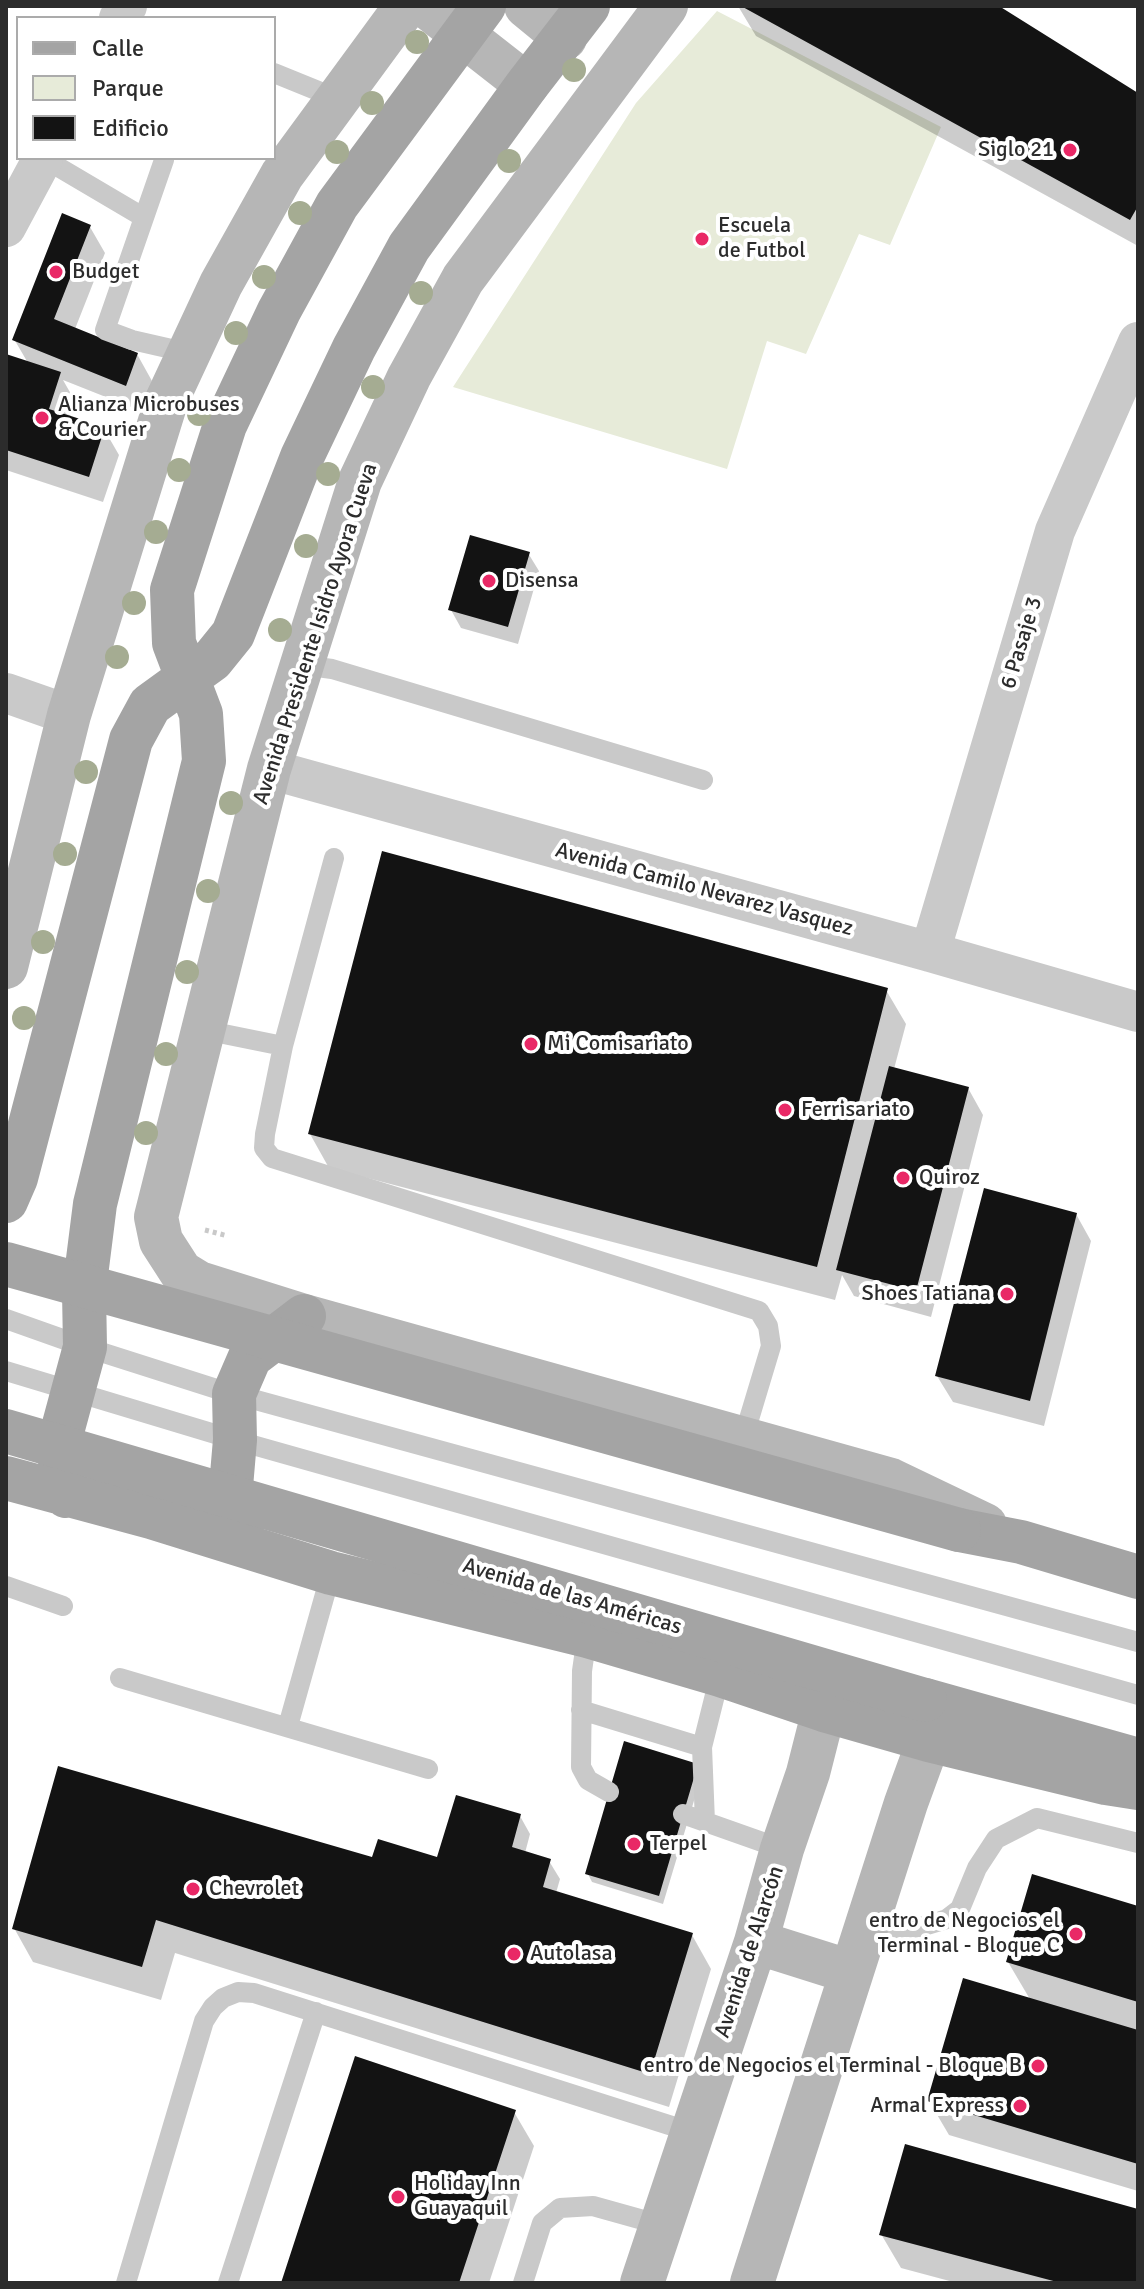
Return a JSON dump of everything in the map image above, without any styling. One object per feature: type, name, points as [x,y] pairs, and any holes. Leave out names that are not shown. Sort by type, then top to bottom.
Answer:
[{"type":"main road","points":[[6,967],[12,927],[69,715],[166,402],[221,284],[282,175],[406,6]]},
{"type":"main road","points":[[426,6],[474,20],[527,85]]},
{"type":"main road","points":[[6,1201],[16,1178],[131,740],[150,705],[212,660],[233,634],[302,457],[354,348],[409,247],[576,22],[526,6]]},
{"type":"main road","name":"Avenida Presidente Isidro Ayora Cueva","points":[[304,1316],[199,1283],[181,1272],[161,1241],[156,1217],[269,769],[360,481],[409,377],[463,279],[666,6]]},
{"type":"main road","points":[[66,1496],[60,1468],[62,1432],[85,1347],[84,1291],[95,1204],[204,761],[201,714],[174,643],[172,590],[225,425],[279,311],[337,205],[474,20]]},
{"type":"main road","points":[[6,1264],[959,1530],[1021,1542],[1138,1577]]},
{"type":"main road","points":[[245,1546],[230,1498],[235,1440],[234,1394],[250,1357],[304,1316],[891,1480],[1021,1542]]},
{"type":"main road","name":"Avenida de las Américas","points":[[6,1431],[927,1720],[1138,1760]]},
{"type":"main road","points":[[6,1478],[151,1517],[331,1573],[587,1636],[720,1675],[824,1710],[927,1720],[1106,1783],[1138,1788]]},
{"type":"main road","name":"Avenida de Alarcón","points":[[642,2283],[756,1942],[824,1710]]},
{"type":"main road","points":[[752,2283],[906,1803],[927,1720]]},
{"type":"main road","points":[[756,1942],[856,1956]]},
{"type":"street","points":[[6,227],[42,160]]},
{"type":"street","name":"6 Pasaje 3","points":[[930,952],[1055,531],[1138,342]]},
{"type":"street","points":[[6,693],[69,715]]},
{"type":"street","name":"Avenida Camilo Nevarez Vasquez","points":[[269,769],[1138,1012]]},
{"type":"lane","points":[[276,74],[338,99]]},
{"type":"lane","points":[[46,160],[143,217]]},
{"type":"lane","points":[[164,160],[105,330],[132,340],[189,353]]},
{"type":"lane","points":[[302,665],[332,669],[703,780]]},
{"type":"lane","points":[[334,858],[283,1046],[264,1148],[272,1158],[759,1311],[768,1326],[771,1346],[743,1439]]},
{"type":"lane","points":[[204,1030],[283,1046]]},
{"type":"lane","points":[[6,1319],[234,1394],[1138,1642]]},
{"type":"lane","points":[[6,1371],[235,1440],[1138,1695]]},
{"type":"lane","points":[[288,1726],[331,1573]]},
{"type":"lane","points":[[6,1586],[63,1606]]},
{"type":"lane","points":[[587,1636],[581,1710],[581,1767],[588,1780],[609,1792]]},
{"type":"lane","points":[[705,1822],[702,1747],[720,1675]]},
{"type":"lane","points":[[120,1678],[428,1769]]},
{"type":"lane","points":[[581,1710],[702,1747]]},
{"type":"lane","points":[[683,1814],[782,1849]]},
{"type":"lane","points":[[856,1956],[914,1929],[947,1919],[960,1909],[977,1868],[996,1839],[1037,1818],[1138,1843]]},
{"type":"lane","points":[[126,2283],[204,2021],[223,1998],[238,1992],[254,1993],[316,2012],[691,2132]]},
{"type":"lane","points":[[228,2283],[316,2012]]},
{"type":"lane","points":[[523,2283],[542,2223],[560,2208],[593,2206],[661,2225]]},
{"type":"green space","name":"Escuela de Futbol","points":[[717,11],[941,127],[890,245],[859,234],[806,354],[767,341],[727,469],[453,387],[636,103]]},
{"type":"building","name":"Siglo 21","points":[[741,6],[999,6],[1138,93],[1138,206],[1130,220]]},
{"type":"building","name":"Budget","points":[[62,213],[91,225],[54,319],[138,353],[126,386],[12,340]]},
{"type":"building","name":"Alianza Microbuses & Courier","points":[[6,354],[61,372],[49,409],[105,427],[89,477],[6,450]]},
{"type":"building","name":"Disensa","points":[[470,535],[530,552],[508,627],[448,610]]},
{"type":"building","name":"Mi Comisariato","points":[[382,851],[888,988],[817,1267],[308,1134]]},
{"type":"building","name":"Quiroz","points":[[889,1066],[969,1087],[916,1291],[836,1270]]},
{"type":"building","name":"Shoes Tatiana","points":[[984,1188],[1077,1213],[1030,1401],[935,1376]]},
{"type":"building","name":"Terpel","points":[[624,1741],[698,1764],[659,1896],[585,1874]]},
{"type":"building","points":[[58,1766],[372,1857],[378,1839],[437,1857],[456,1795],[521,1814],[512,1847],[551,1859],[543,1887],[693,1933],[650,2074],[156,1920],[142,1967],[12,1929]]},
{"type":"building","name":"entro de Negocios el Terminal - Bloque C","points":[[1032,1874],[1138,1906],[1138,2002],[1006,1962]]},
{"type":"building","name":"entro de Negocios el Terminal - Bloque B","points":[[963,1978],[1138,2030],[1138,2164],[927,2101]]},
{"type":"building","name":"Holiday Inn Guayaquil","points":[[355,2056],[516,2110],[459,2283],[281,2283]]},
{"type":"building","points":[[905,2144],[1138,2209],[1138,2283],[1061,2283],[879,2235]]},
{"type":"place","name":"Siglo 21","points":[[1070,150]]},
{"type":"place","name":"Escuela de Futbol","points":[[702,239]]},
{"type":"place","name":"Budget","points":[[56,272]]},
{"type":"place","name":"Alianza Microbuses & Courier","points":[[42,418]]},
{"type":"place","name":"Disensa","points":[[489,581]]},
{"type":"place","name":"Mi Comisariato","points":[[531,1044]]},
{"type":"place","name":"Ferrisariato","points":[[785,1110]]},
{"type":"place","name":"Quiroz","points":[[903,1178]]},
{"type":"place","name":"Shoes Tatiana","points":[[1007,1294]]},
{"type":"place","name":"Terpel","points":[[634,1844]]},
{"type":"place","name":"Chevrolet","points":[[193,1889]]},
{"type":"place","name":"entro de Negocios el Terminal - Bloque C","points":[[1076,1934]]},
{"type":"place","name":"Autolasa","points":[[514,1954]]},
{"type":"place","name":"entro de Negocios el Terminal - Bloque B","points":[[1038,2066]]},
{"type":"place","name":"Armal Express","points":[[1020,2106]]},
{"type":"place","name":"Holiday Inn Guayaquil","points":[[398,2197]]}]
